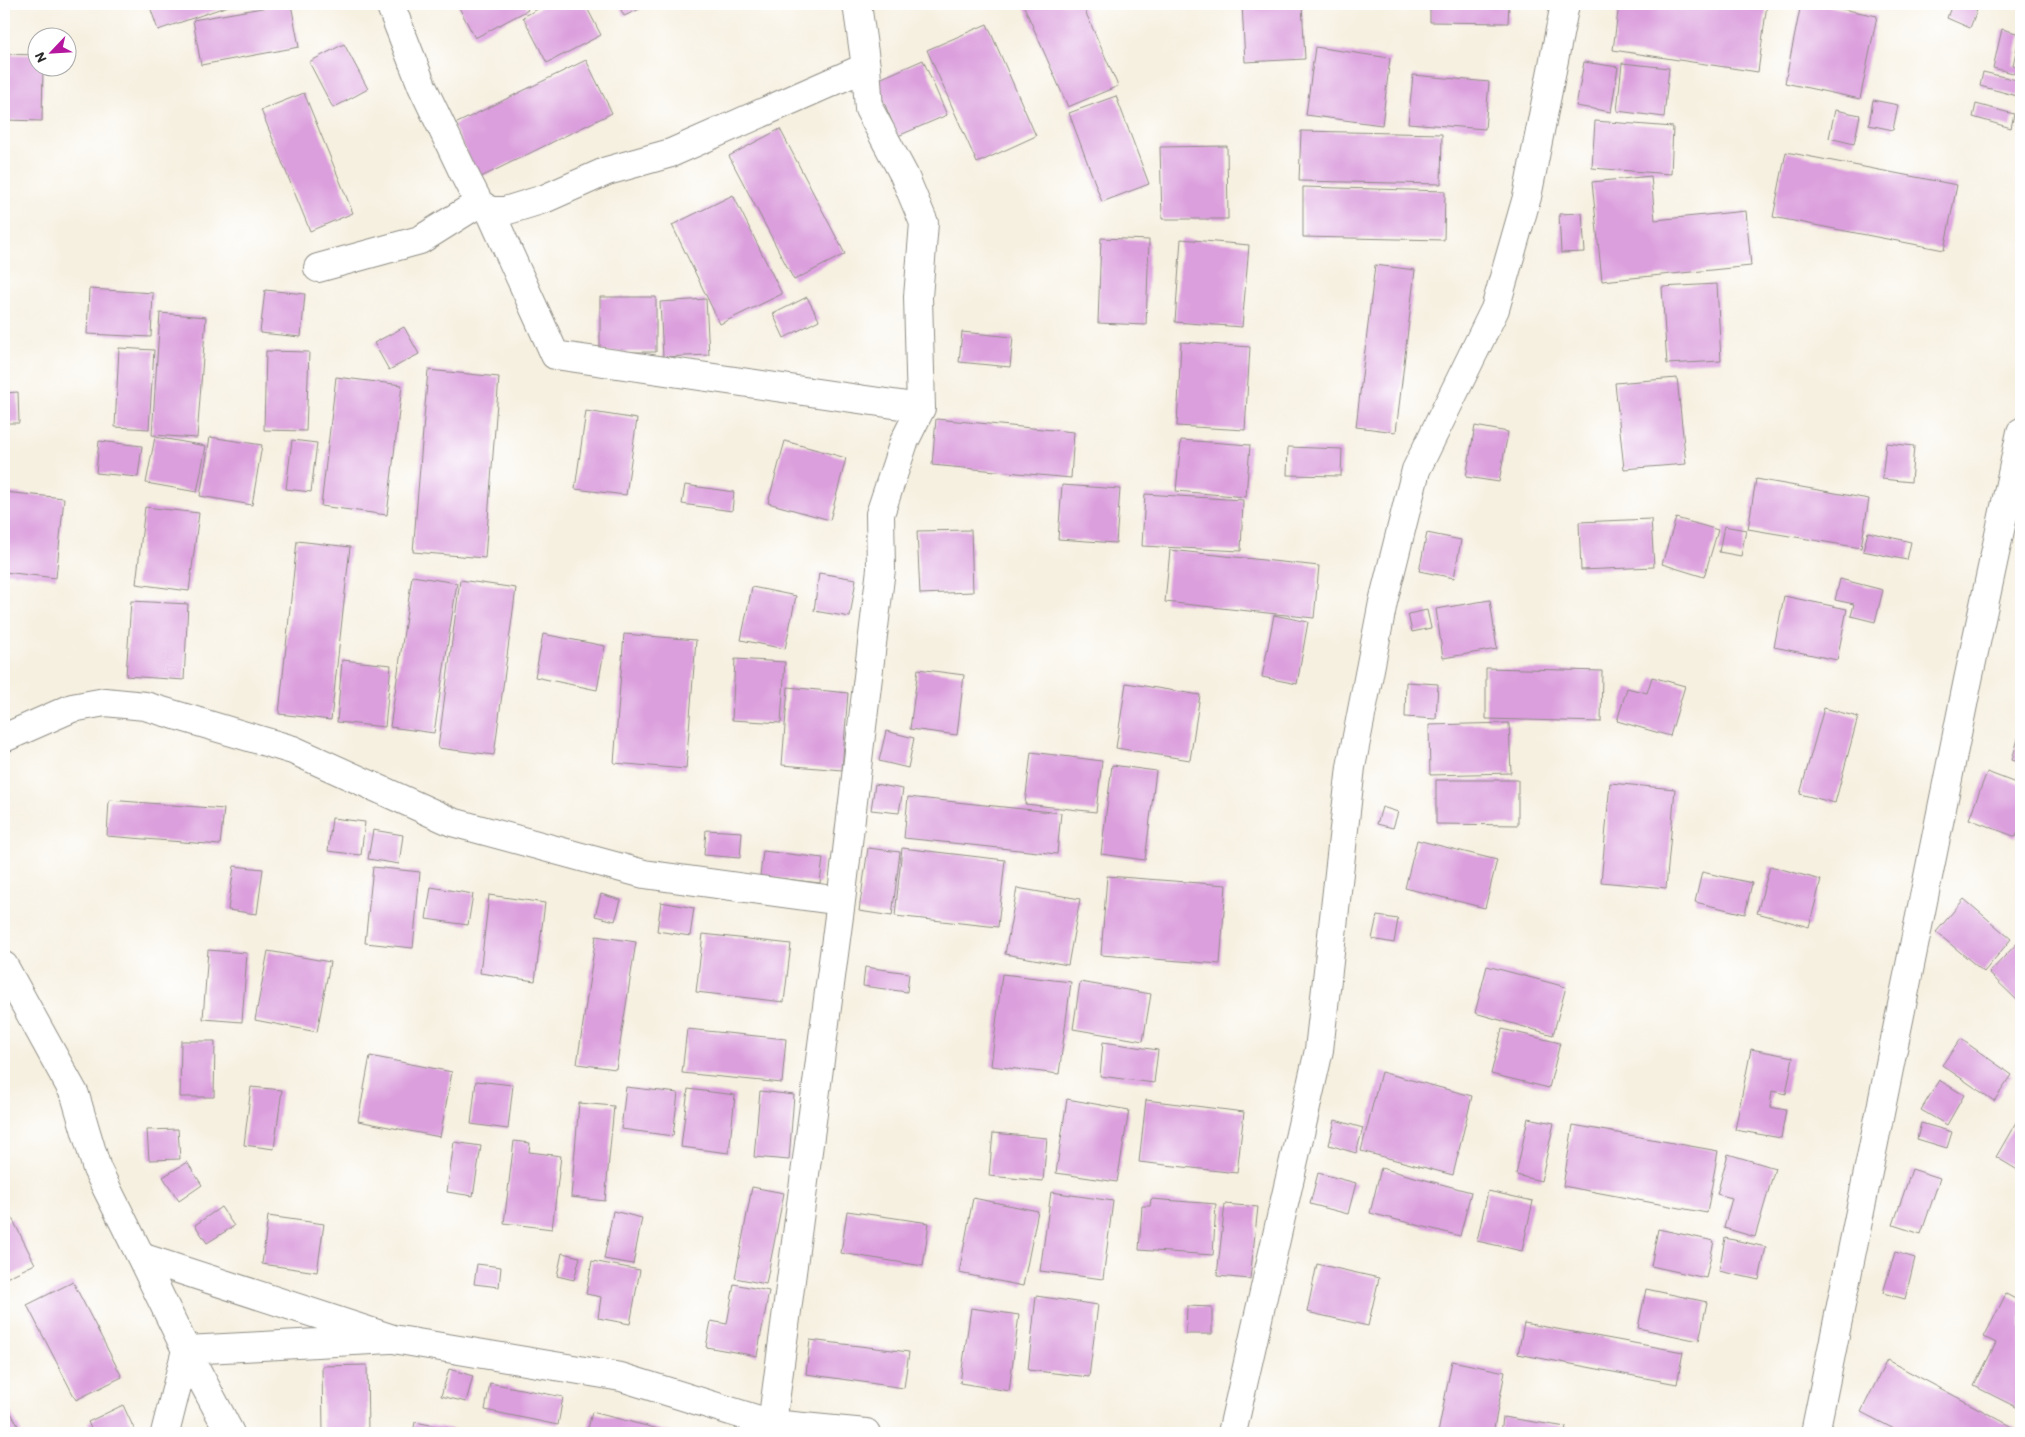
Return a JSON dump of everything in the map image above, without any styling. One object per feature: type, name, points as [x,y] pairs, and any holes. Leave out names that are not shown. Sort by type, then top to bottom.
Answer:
[{"type":"street","points":[[390,4],[422,86],[485,207],[555,355],[920,408]]},
{"type":"street","points":[[772,1424],[841,901],[881,569],[880,514],[904,442],[920,408],[918,297],[924,223],[904,175],[869,109],[866,66],[857,4]]},
{"type":"street","points":[[1232,1433],[1319,1050],[1351,767],[1383,602],[1416,470],[1495,309],[1527,197],[1565,4]]},
{"type":"street","points":[[318,268],[420,240],[485,207],[505,211],[544,199],[607,171],[671,153],[866,66]]},
{"type":"street","points":[[1814,1433],[1968,680],[2021,432]]},
{"type":"street","points":[[4,738],[72,708],[105,702],[145,706],[293,750],[452,822],[644,874],[841,901]]},
{"type":"street","points":[[4,966],[75,1095],[97,1169],[186,1350],[230,1433]]},
{"type":"street","points":[[141,1257],[393,1339],[621,1377],[772,1424],[866,1433]]},
{"type":"street","points":[[186,1350],[393,1339]]},
{"type":"street","points":[[165,1433],[186,1350]]},
{"type":"building","points":[[149,4],[234,4],[158,30]]},
{"type":"building","points":[[291,4],[299,47],[201,65],[193,20]]},
{"type":"building","points":[[457,4],[525,4],[528,10],[475,38]]},
{"type":"building","points":[[547,4],[585,4],[601,35],[547,63],[523,17]]},
{"type":"building","points":[[618,4],[651,4],[624,16]]},
{"type":"building","points":[[1023,4],[1082,4],[1118,86],[1068,107]]},
{"type":"building","points":[[1242,4],[1302,4],[1305,59],[1245,62]]},
{"type":"building","points":[[1430,4],[1509,4],[1508,23],[1430,22]]},
{"type":"building","points":[[1619,4],[1767,4],[1758,72],[1613,50]]},
{"type":"building","points":[[1801,4],[1818,4],[1877,16],[1860,99],[1785,83]]},
{"type":"building","points":[[1952,4],[1961,4],[1977,10],[1970,28],[1947,18]]},
{"type":"building","points":[[987,24],[1036,136],[977,163],[927,50]]},
{"type":"building","points":[[2002,29],[2020,34],[2013,65],[2021,67],[2021,75],[1993,68]]},
{"type":"building","points":[[344,44],[368,89],[333,108],[309,62]]},
{"type":"building","points":[[1315,47],[1390,58],[1382,125],[1306,115]]},
{"type":"building","points":[[4,54],[28,55],[28,78],[43,78],[42,121],[4,120]]},
{"type":"building","points":[[586,60],[612,113],[479,178],[453,125]]},
{"type":"building","points":[[923,60],[947,115],[898,136],[875,81]]},
{"type":"building","points":[[1584,62],[1618,67],[1611,112],[1576,106]]},
{"type":"building","points":[[1622,63],[1669,68],[1664,117],[1617,111]]},
{"type":"building","points":[[1983,72],[2021,81],[2017,96],[1980,86]]},
{"type":"building","points":[[1413,75],[1489,82],[1485,129],[1408,123]]},
{"type":"building","points":[[304,93],[353,213],[310,231],[261,110]]},
{"type":"building","points":[[1116,96],[1149,184],[1102,202],[1069,113]]},
{"type":"building","points":[[1873,100],[1898,105],[1893,130],[1869,125]]},
{"type":"building","points":[[1976,104],[2014,114],[2011,128],[1973,117]]},
{"type":"building","points":[[1835,110],[1860,115],[1854,144],[1829,138]]},
{"type":"building","points":[[1595,121],[1673,127],[1671,174],[1592,168]]},
{"type":"building","points":[[780,129],[845,254],[794,280],[729,156]]},
{"type":"building","points":[[1301,131],[1442,134],[1441,184],[1299,181]]},
{"type":"building","points":[[1227,146],[1228,219],[1162,219],[1160,147]]},
{"type":"building","points":[[1786,152],[1957,185],[1944,250],[1773,217]]},
{"type":"building","points":[[1651,176],[1655,220],[1746,211],[1751,266],[1602,281],[1592,182]]},
{"type":"building","points":[[1303,187],[1445,191],[1444,240],[1303,237]]},
{"type":"building","points":[[733,195],[782,294],[720,324],[672,225]]},
{"type":"building","points":[[1582,213],[1585,252],[1561,253],[1559,214]]},
{"type":"building","points":[[1101,238],[1149,240],[1146,325],[1098,323]]},
{"type":"building","points":[[1181,239],[1249,245],[1242,327],[1175,322]]},
{"type":"building","points":[[1375,265],[1415,270],[1396,432],[1356,427]]},
{"type":"building","points":[[1717,284],[1721,361],[1667,364],[1662,287]]},
{"type":"building","points":[[89,289],[153,293],[151,337],[87,334]]},
{"type":"building","points":[[265,290],[305,294],[301,337],[260,333]]},
{"type":"building","points":[[600,297],[656,297],[656,352],[600,352]]},
{"type":"building","points":[[807,297],[819,320],[784,338],[773,314]]},
{"type":"building","points":[[706,299],[709,355],[663,357],[660,302]]},
{"type":"building","points":[[160,313],[206,317],[197,438],[152,435]]},
{"type":"building","points":[[404,327],[419,354],[389,370],[374,343]]},
{"type":"building","points":[[962,332],[1013,337],[1010,367],[959,362]]},
{"type":"building","points":[[1181,342],[1250,347],[1245,430],[1177,426]]},
{"type":"building","points":[[119,348],[154,350],[149,429],[115,427]]},
{"type":"building","points":[[266,351],[309,352],[306,431],[264,430]]},
{"type":"building","points":[[428,370],[499,377],[485,558],[413,552]]},
{"type":"building","points":[[336,377],[402,385],[387,515],[321,506]]},
{"type":"building","points":[[1677,378],[1686,464],[1624,469],[1615,383]]},
{"type":"building","points":[[18,392],[19,423],[4,423],[4,393]]},
{"type":"building","points":[[586,411],[637,419],[626,495],[575,489]]},
{"type":"building","points":[[936,419],[1074,432],[1071,478],[932,465]]},
{"type":"building","points":[[1475,426],[1508,432],[1499,482],[1466,477]]},
{"type":"building","points":[[155,437],[206,446],[197,492],[146,483]]},
{"type":"building","points":[[210,437],[262,445],[252,505],[200,496]]},
{"type":"building","points":[[292,440],[317,443],[311,492],[286,489]]},
{"type":"building","points":[[1181,440],[1250,445],[1246,497],[1176,491]]},
{"type":"building","points":[[99,441],[142,446],[138,477],[96,473]]},
{"type":"building","points":[[785,441],[846,458],[830,520],[768,503]]},
{"type":"building","points":[[1886,443],[1914,446],[1911,482],[1882,479]]},
{"type":"building","points":[[1288,447],[1342,449],[1341,476],[1287,475]]},
{"type":"building","points":[[1756,479],[1869,499],[1861,548],[1748,529]]},
{"type":"building","points":[[685,485],[734,492],[732,511],[682,504]]},
{"type":"building","points":[[1062,485],[1120,489],[1116,543],[1058,539]]},
{"type":"building","points":[[4,492],[64,498],[56,578],[4,572]]},
{"type":"building","points":[[1145,494],[1243,500],[1241,551],[1142,546]]},
{"type":"building","points":[[145,507],[199,513],[189,591],[136,584]]},
{"type":"building","points":[[1676,518],[1718,530],[1704,577],[1662,564]]},
{"type":"building","points":[[1651,519],[1654,567],[1581,570],[1579,522]]},
{"type":"building","points":[[1724,526],[1746,530],[1741,556],[1719,552]]},
{"type":"building","points":[[971,530],[973,592],[920,594],[917,531]]},
{"type":"building","points":[[1868,532],[1911,542],[1907,560],[1863,551]]},
{"type":"building","points":[[1427,533],[1461,540],[1454,578],[1419,571]]},
{"type":"building","points":[[297,541],[350,547],[331,720],[279,714]]},
{"type":"building","points":[[1170,550],[1319,566],[1314,618],[1165,602]]},
{"type":"building","points":[[819,573],[856,579],[850,617],[814,611]]},
{"type":"building","points":[[412,576],[457,583],[434,733],[390,727]]},
{"type":"building","points":[[1840,579],[1883,590],[1875,622],[1851,616],[1854,604],[1835,600]]},
{"type":"building","points":[[460,580],[516,588],[494,755],[438,748]]},
{"type":"building","points":[[752,587],[796,596],[785,649],[741,640]]},
{"type":"building","points":[[1784,596],[1847,609],[1837,660],[1774,647]]},
{"type":"building","points":[[1490,600],[1497,649],[1443,658],[1436,609]]},
{"type":"building","points":[[131,601],[188,604],[184,680],[126,676]]},
{"type":"building","points":[[1427,610],[1431,628],[1412,632],[1408,614]]},
{"type":"building","points":[[1274,615],[1308,622],[1297,684],[1262,677]]},
{"type":"building","points":[[543,634],[605,646],[597,690],[535,677]]},
{"type":"building","points":[[624,634],[696,640],[686,769],[614,763]]},
{"type":"building","points":[[735,659],[785,662],[781,723],[732,720]]},
{"type":"building","points":[[342,660],[391,665],[385,727],[337,722]]},
{"type":"building","points":[[1486,668],[1602,671],[1601,722],[1486,719]]},
{"type":"building","points":[[918,669],[964,675],[957,735],[910,729]]},
{"type":"building","points":[[1652,677],[1685,686],[1670,736],[1617,721],[1627,688],[1647,693]]},
{"type":"building","points":[[1406,682],[1438,684],[1436,719],[1405,717]]},
{"type":"building","points":[[1126,683],[1200,695],[1190,760],[1116,748]]},
{"type":"building","points":[[788,687],[848,693],[842,770],[782,765]]},
{"type":"building","points":[[1824,708],[1858,717],[1835,803],[1800,794]]},
{"type":"building","points":[[1509,723],[1511,773],[1430,775],[1429,725]]},
{"type":"building","points":[[2021,728],[2021,763],[2012,760]]},
{"type":"building","points":[[886,731],[914,738],[908,768],[879,761]]},
{"type":"building","points":[[1031,752],[1102,761],[1096,812],[1025,804]]},
{"type":"building","points":[[1112,765],[1156,771],[1145,860],[1101,854]]},
{"type":"building","points":[[1987,772],[2021,785],[2021,824],[2016,837],[1969,819]]},
{"type":"building","points":[[1436,780],[1518,780],[1518,825],[1436,824]]},
{"type":"building","points":[[1610,783],[1675,789],[1666,888],[1601,882]]},
{"type":"building","points":[[875,784],[903,789],[899,813],[871,810]]},
{"type":"building","points":[[908,797],[1061,813],[1057,854],[904,838]]},
{"type":"building","points":[[109,800],[224,809],[220,845],[107,836]]},
{"type":"building","points":[[1382,807],[1398,812],[1393,828],[1377,824]]},
{"type":"building","points":[[332,818],[365,822],[361,855],[328,851]]},
{"type":"building","points":[[373,830],[403,835],[399,864],[368,859]]},
{"type":"building","points":[[706,830],[742,832],[740,858],[704,855]]},
{"type":"building","points":[[1417,840],[1497,860],[1485,908],[1405,888]]},
{"type":"building","points":[[868,848],[900,852],[892,916],[859,911]]},
{"type":"building","points":[[902,848],[1005,860],[998,927],[895,916]]},
{"type":"building","points":[[763,851],[823,858],[820,883],[760,876]]},
{"type":"building","points":[[234,866],[263,869],[257,914],[228,910]]},
{"type":"building","points":[[1770,866],[1821,880],[1809,927],[1757,913]]},
{"type":"building","points":[[373,867],[420,872],[413,948],[365,943]]},
{"type":"building","points":[[1702,872],[1752,883],[1745,914],[1695,902]]},
{"type":"building","points":[[1107,876],[1226,885],[1220,964],[1101,955]]},
{"type":"building","points":[[431,887],[473,894],[468,925],[426,919]]},
{"type":"building","points":[[1017,888],[1080,899],[1068,965],[1005,954]]},
{"type":"building","points":[[601,894],[621,900],[615,921],[595,916]]},
{"type":"building","points":[[489,895],[545,903],[535,981],[480,973]]},
{"type":"building","points":[[1964,899],[2011,939],[1984,972],[1936,932]]},
{"type":"building","points":[[661,902],[694,908],[690,936],[657,931]]},
{"type":"building","points":[[1377,916],[1398,919],[1394,943],[1372,939]]},
{"type":"building","points":[[703,934],[791,944],[784,1002],[696,992]]},
{"type":"building","points":[[596,936],[636,942],[616,1069],[577,1064]]},
{"type":"building","points":[[2021,939],[2021,1004],[1989,973]]},
{"type":"building","points":[[208,950],[247,953],[242,1022],[203,1019]]},
{"type":"building","points":[[268,951],[330,962],[317,1032],[255,1020]]},
{"type":"building","points":[[1487,966],[1566,987],[1553,1035],[1475,1013]]},
{"type":"building","points":[[865,967],[909,973],[907,992],[863,986]]},
{"type":"building","points":[[1002,974],[1071,982],[1059,1074],[991,1066]]},
{"type":"building","points":[[1080,982],[1151,994],[1143,1041],[1073,1029]]},
{"type":"building","points":[[687,1029],[786,1039],[782,1083],[682,1073]]},
{"type":"building","points":[[1502,1029],[1560,1043],[1549,1088],[1491,1074]]},
{"type":"building","points":[[1961,1039],[2012,1075],[1994,1101],[1942,1065]]},
{"type":"building","points":[[181,1041],[215,1041],[214,1097],[180,1097]]},
{"type":"building","points":[[1103,1042],[1158,1050],[1154,1083],[1100,1076]]},
{"type":"building","points":[[1751,1049],[1793,1057],[1786,1094],[1772,1091],[1770,1107],[1786,1110],[1781,1138],[1735,1130]]},
{"type":"building","points":[[370,1056],[452,1072],[440,1137],[358,1121]]},
{"type":"building","points":[[1381,1072],[1472,1096],[1453,1175],[1361,1151]]},
{"type":"building","points":[[1939,1080],[1964,1095],[1947,1125],[1921,1110]]},
{"type":"building","points":[[476,1081],[513,1085],[508,1129],[471,1124]]},
{"type":"building","points":[[251,1087],[282,1090],[274,1149],[244,1145]]},
{"type":"building","points":[[626,1087],[678,1093],[673,1136],[621,1129]]},
{"type":"building","points":[[688,1089],[735,1095],[729,1153],[681,1147]]},
{"type":"building","points":[[760,1091],[794,1095],[789,1160],[754,1157]]},
{"type":"building","points":[[1067,1099],[1129,1110],[1117,1182],[1056,1173]]},
{"type":"building","points":[[1146,1100],[1244,1112],[1237,1173],[1139,1162]]},
{"type":"building","points":[[579,1103],[614,1106],[605,1201],[571,1197]]},
{"type":"building","points":[[2019,1117],[2021,1118],[2021,1172],[1996,1157]]},
{"type":"building","points":[[1528,1118],[1554,1123],[1541,1181],[1516,1175]]},
{"type":"building","points":[[1335,1120],[1363,1128],[1356,1153],[1329,1145]]},
{"type":"building","points":[[1921,1123],[1952,1132],[1947,1148],[1917,1139]]},
{"type":"building","points":[[1573,1125],[1718,1151],[1707,1213],[1563,1186]]},
{"type":"building","points":[[178,1129],[180,1159],[149,1160],[147,1130]]},
{"type":"building","points":[[993,1133],[1047,1138],[1043,1181],[989,1176]]},
{"type":"building","points":[[514,1141],[530,1143],[529,1152],[561,1156],[552,1229],[504,1223]]},
{"type":"building","points":[[454,1142],[481,1146],[473,1196],[447,1192]]},
{"type":"building","points":[[1728,1154],[1775,1168],[1755,1237],[1724,1228],[1732,1198],[1717,1194]]},
{"type":"building","points":[[187,1162],[202,1185],[179,1201],[163,1177]]},
{"type":"building","points":[[1381,1168],[1471,1192],[1460,1236],[1370,1213]]},
{"type":"building","points":[[1912,1169],[1940,1178],[1921,1234],[1893,1225]]},
{"type":"building","points":[[1318,1173],[1356,1183],[1348,1214],[1310,1204]]},
{"type":"building","points":[[752,1187],[784,1193],[766,1284],[735,1278]]},
{"type":"building","points":[[1488,1191],[1533,1201],[1522,1251],[1477,1241]]},
{"type":"building","points":[[1051,1192],[1113,1201],[1103,1279],[1040,1271]]},
{"type":"building","points":[[973,1198],[1038,1211],[1023,1286],[959,1273]]},
{"type":"building","points":[[1151,1199],[1216,1204],[1213,1255],[1139,1250],[1142,1206],[1150,1206]]},
{"type":"building","points":[[1225,1204],[1258,1207],[1250,1279],[1217,1276]]},
{"type":"building","points":[[221,1207],[234,1226],[207,1243],[195,1225]]},
{"type":"building","points":[[613,1211],[642,1218],[633,1264],[604,1259]]},
{"type":"building","points":[[847,1211],[929,1223],[923,1266],[841,1253]]},
{"type":"building","points":[[268,1216],[324,1224],[317,1272],[262,1264]]},
{"type":"building","points":[[12,1218],[35,1264],[4,1279],[4,1222]]},
{"type":"building","points":[[1658,1229],[1714,1241],[1706,1278],[1651,1266]]},
{"type":"building","points":[[1725,1238],[1766,1247],[1759,1280],[1719,1271]]},
{"type":"building","points":[[1895,1252],[1915,1258],[1905,1299],[1883,1293]]},
{"type":"building","points":[[562,1253],[580,1257],[574,1280],[557,1276]]},
{"type":"building","points":[[592,1261],[640,1270],[630,1324],[598,1318],[601,1297],[586,1294]]},
{"type":"building","points":[[477,1264],[501,1267],[499,1287],[474,1284]]},
{"type":"building","points":[[1317,1264],[1379,1278],[1368,1326],[1307,1312]]},
{"type":"building","points":[[73,1282],[122,1377],[76,1400],[27,1305]]},
{"type":"building","points":[[734,1284],[769,1291],[757,1356],[706,1347],[711,1321],[727,1324]]},
{"type":"building","points":[[1646,1289],[1707,1302],[1699,1341],[1638,1328]]},
{"type":"building","points":[[2006,1294],[2021,1302],[2021,1402],[2018,1408],[1974,1386],[1996,1343],[1984,1337]]},
{"type":"building","points":[[1036,1296],[1098,1305],[1089,1377],[1028,1370]]},
{"type":"building","points":[[1187,1306],[1212,1307],[1212,1334],[1186,1334]]},
{"type":"building","points":[[971,1308],[1019,1315],[1009,1391],[960,1383]]},
{"type":"building","points":[[1524,1323],[1683,1352],[1677,1384],[1518,1354]]},
{"type":"building","points":[[810,1340],[909,1352],[904,1388],[806,1374]]},
{"type":"building","points":[[1887,1360],[2015,1428],[2012,1433],[1902,1433],[1861,1412]]},
{"type":"building","points":[[1452,1361],[1505,1372],[1493,1433],[1438,1433]]},
{"type":"building","points":[[367,1365],[368,1433],[323,1433],[322,1366]]},
{"type":"building","points":[[449,1369],[473,1376],[466,1402],[441,1396]]},
{"type":"building","points":[[490,1383],[563,1397],[558,1425],[485,1410]]},
{"type":"building","points":[[123,1405],[136,1433],[93,1433],[88,1422]]},
{"type":"building","points":[[10,1411],[22,1433],[4,1433],[4,1414]]},
{"type":"building","points":[[592,1412],[674,1433],[587,1433]]},
{"type":"building","points":[[1503,1417],[1566,1427],[1565,1433],[1501,1433]]},
{"type":"building","points":[[415,1422],[467,1432],[467,1433],[413,1433]]}]
